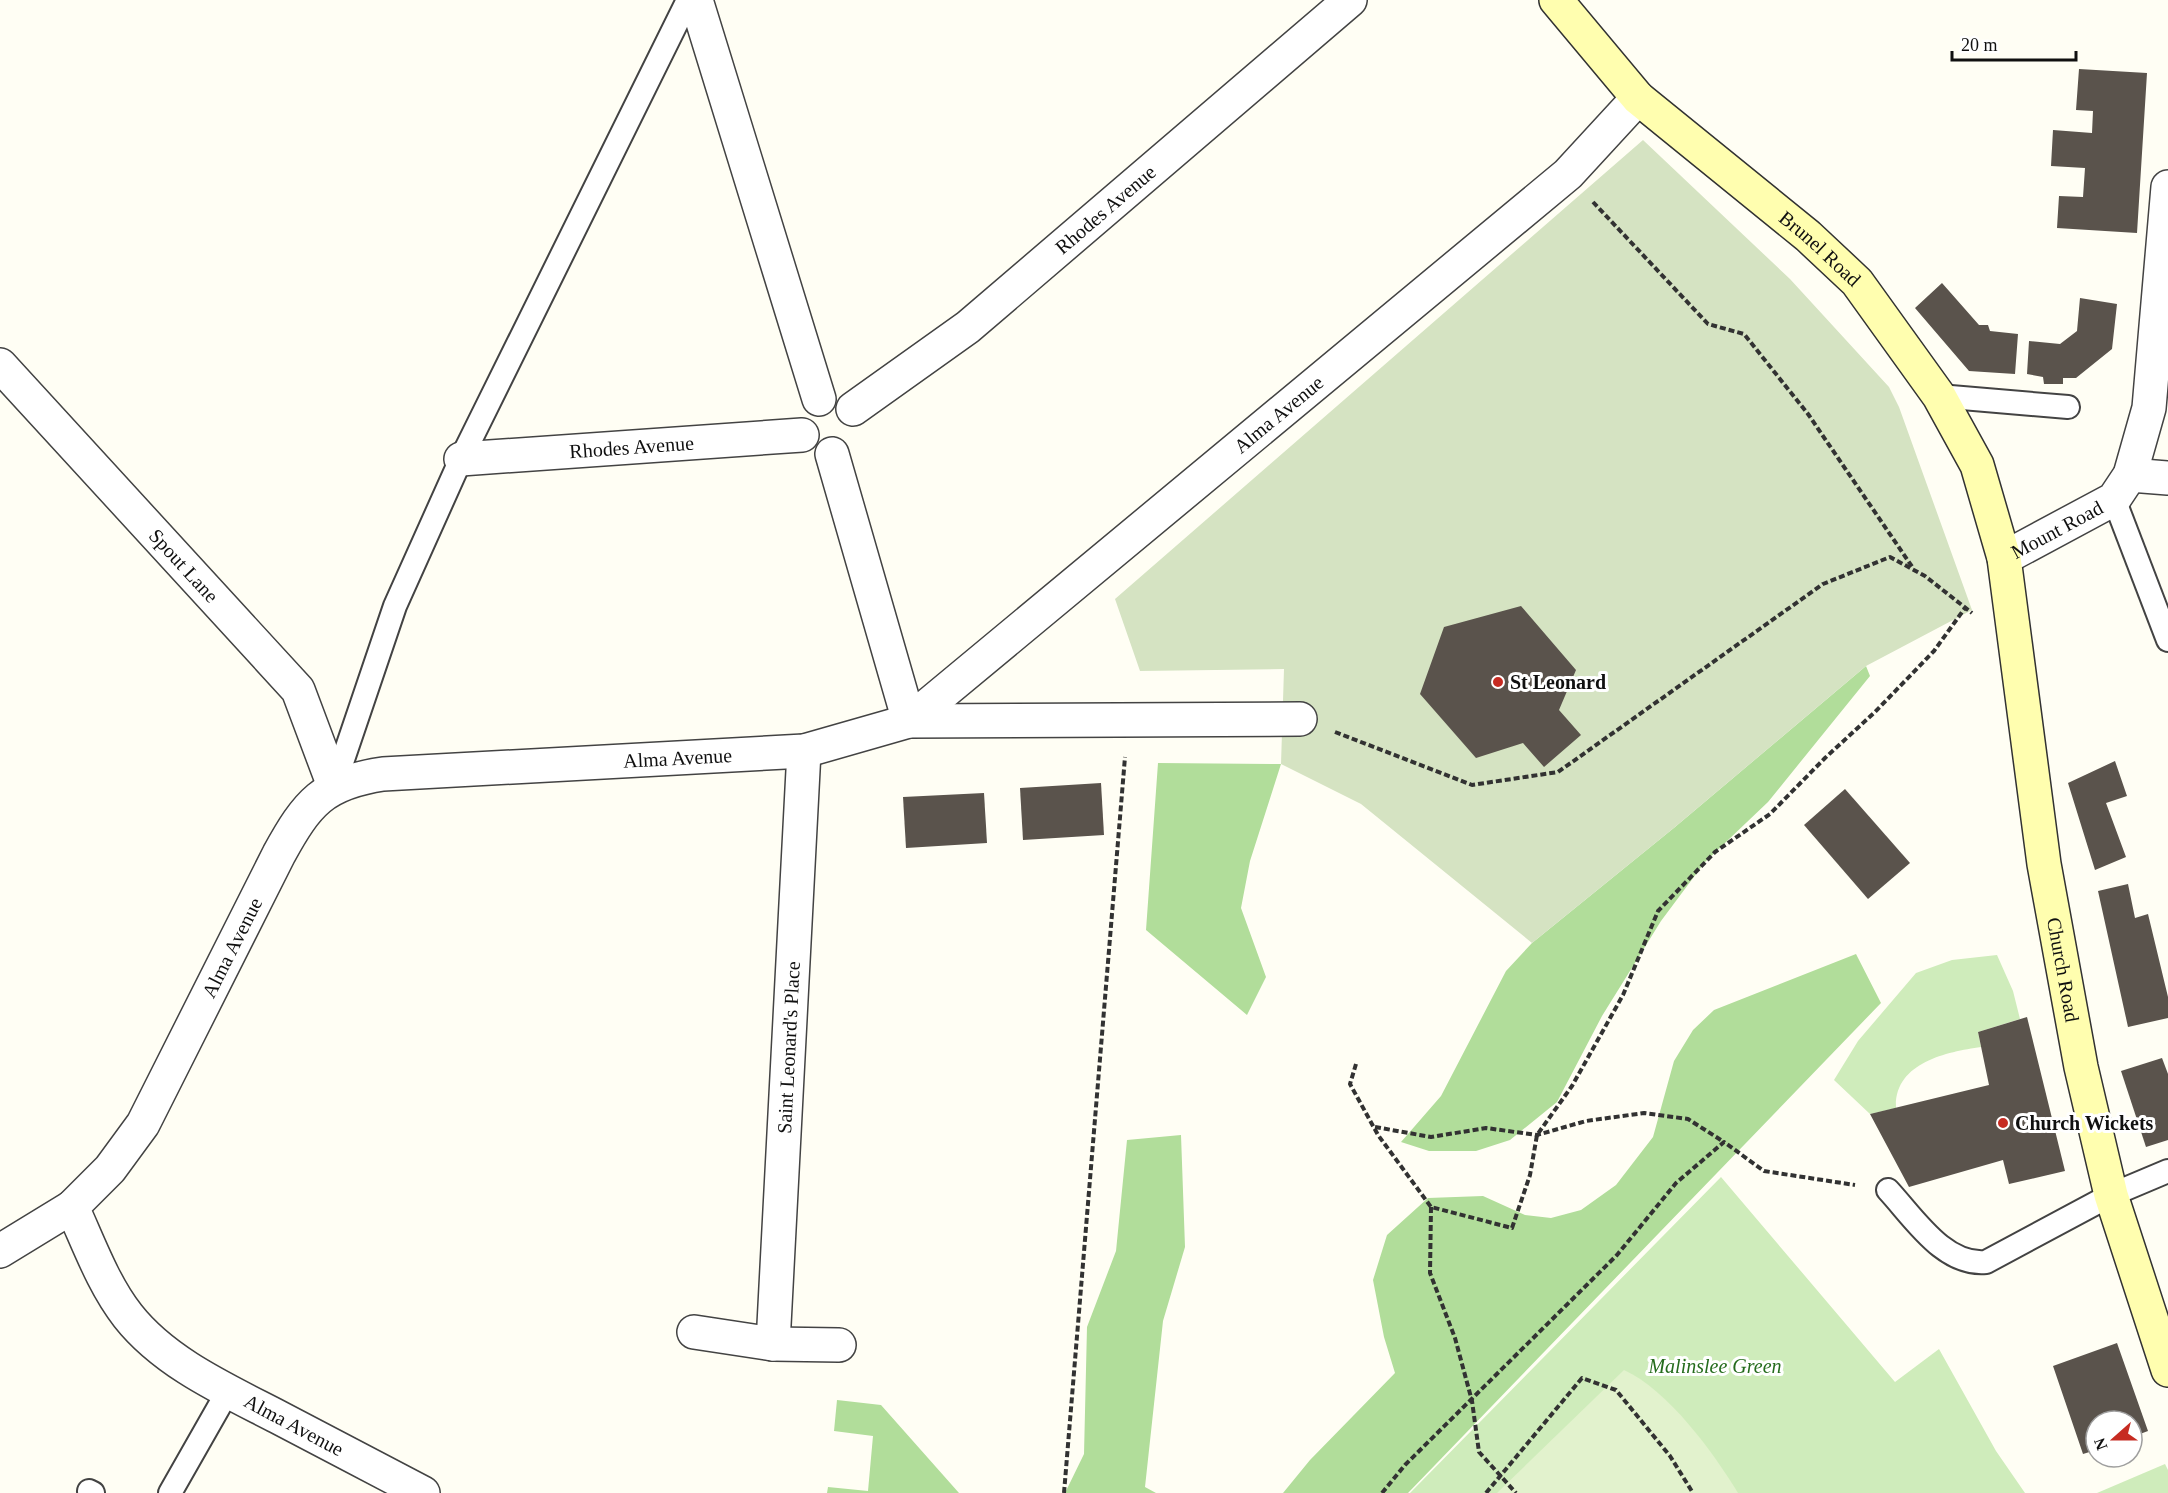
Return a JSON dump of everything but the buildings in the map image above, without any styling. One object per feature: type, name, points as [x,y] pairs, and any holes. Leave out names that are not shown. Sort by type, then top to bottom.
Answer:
[{"type":"street","points":[[696,0],[819,399]]},
{"type":"street","name":"Rhodes Avenue","points":[[853,409],[968,327],[1350,0]]},
{"type":"street","name":"Brunel Road","points":[[1556,0],[1638,98],[1808,236],[1857,282],[1939,396],[1977,465],[2004,558]]},
{"type":"street","name":"Alma Avenue","points":[[909,721],[1568,174],[1638,98]]},
{"type":"street","points":[[2168,187],[2149,408],[2122,487],[2168,478]]},
{"type":"street","name":"Spout Lane","points":[[0,365],[298,690],[334,786]]},
{"type":"street","points":[[834,397],[843,400],[853,409],[858,423],[854,440],[849,447],[832,454],[814,450],[802,435],[802,415],[807,407],[819,399],[834,397]]},
{"type":"street","name":"Rhodes Avenue","points":[[461,459],[802,435]]},
{"type":"street","points":[[832,454],[909,721]]},
{"type":"street","name":"Mount Road","points":[[2004,558],[2122,487]]},
{"type":"street","name":"Church Road","points":[[2004,558],[2017,641],[2044,864],[2081,1067],[2111,1195],[2168,1370]]},
{"type":"street","name":"Alma Avenue","points":[[423,1493],[228,1391],[162,1350],[128,1316],[106,1282],[72,1207],[110,1169],[143,1124],[296,824],[320,796],[334,786],[364,777],[394,773],[804,751],[909,721],[1300,719]]},
{"type":"street","name":"Saint Leonard's Place","points":[[773,1344],[804,751]]},
{"type":"street","points":[[0,1251],[72,1207]]},
{"type":"street","points":[[694,1332],[773,1344],[839,1345]]},
{"type":"lane","points":[[334,786],[395,606],[461,459],[688,0]]},
{"type":"lane","points":[[1939,396],[2068,407]]},
{"type":"lane","points":[[2122,487],[2168,640]]},
{"type":"lane","points":[[1888,1190],[1944,1250],[1969,1263],[1986,1262],[2111,1195],[2168,1171]]},
{"type":"lane","points":[[170,1493],[228,1391]]},
{"type":"path","points":[[1568,174],[1708,324],[1744,334],[1808,414],[1913,569]]},
{"type":"path","points":[[1300,719],[1472,785],[1558,772],[1823,584],[1890,557],[1913,569],[1976,616]]},
{"type":"path","points":[[1431,1207],[1512,1227],[1530,1175],[1537,1135],[1572,1086],[1623,995],[1658,911],[1715,852],[1770,814],[1825,758],[1875,712],[1934,651],[1965,608]]},
{"type":"path","points":[[1064,1493],[1128,720]]},
{"type":"path","points":[[1356,1064],[1350,1084],[1375,1127],[1431,1207],[1430,1273],[1455,1338],[1472,1401],[1479,1452],[1516,1493]]},
{"type":"path","points":[[1375,1127],[1431,1137],[1486,1128],[1537,1135],[1586,1121],[1644,1113],[1688,1119],[1764,1171],[1888,1190]]},
{"type":"path","points":[[1382,1493],[1405,1465],[1617,1255],[1676,1183],[1724,1142]]},
{"type":"path","points":[[1486,1493],[1582,1378],[1616,1390],[1670,1456],[1693,1493]]},
{"type":"green space","points":[[1643,140],[1790,279],[1889,387],[1899,407],[1972,610],[1866,666],[1675,827],[1532,943],[1361,804],[1281,764],[1284,669],[1140,671],[1115,599]]},
{"type":"green space","points":[[1866,666],[1870,676],[1768,802],[1705,862],[1661,921],[1602,1016],[1557,1102],[1510,1140],[1476,1151],[1429,1151],[1401,1142],[1441,1096],[1506,971],[1532,943],[1675,827]]},
{"type":"green space","points":[[1158,763],[1281,764],[1250,861],[1241,908],[1266,977],[1247,1015],[1146,930]]},
{"type":"green space","points":[[1856,954],[1881,1003],[1408,1493],[1283,1493],[1310,1460],[1395,1373],[1384,1337],[1373,1280],[1387,1235],[1428,1198],[1483,1196],[1525,1215],[1551,1218],[1581,1210],[1616,1185],[1653,1137],[1674,1061],[1693,1030],[1714,1010]]},
{"type":"green space","points":[[1997,955],[2013,991],[2020,1019],[1978,1032],[1981,1047],[1938,1057],[1913,1070],[1904,1080],[1898,1093],[1896,1108],[1870,1114],[1834,1080],[1858,1041],[1916,973],[1952,960]]},
{"type":"green space","points":[[1181,1135],[1185,1247],[1163,1321],[1145,1487],[1156,1493],[1065,1493],[1084,1454],[1087,1327],[1116,1251],[1127,1140]]},
{"type":"green space","name":"Malinslee Green","points":[[1721,1177],[1895,1382],[1939,1349],[1996,1451],[2025,1493],[1410,1493]]},
{"type":"green space","points":[[1624,1370],[1641,1379],[1673,1407],[1703,1441],[1738,1493],[1497,1493]]},
{"type":"green space","points":[[837,1400],[881,1405],[959,1493],[827,1493],[828,1487],[868,1491],[873,1436],[834,1431]]},
{"type":"green space","points":[[2165,1464],[2168,1470],[2168,1493],[2097,1493]]},
{"type":"place","name":"St Leonard","points":[[1498,682]]},
{"type":"place","name":"Church Wickets","points":[[2003,1123]]}]
